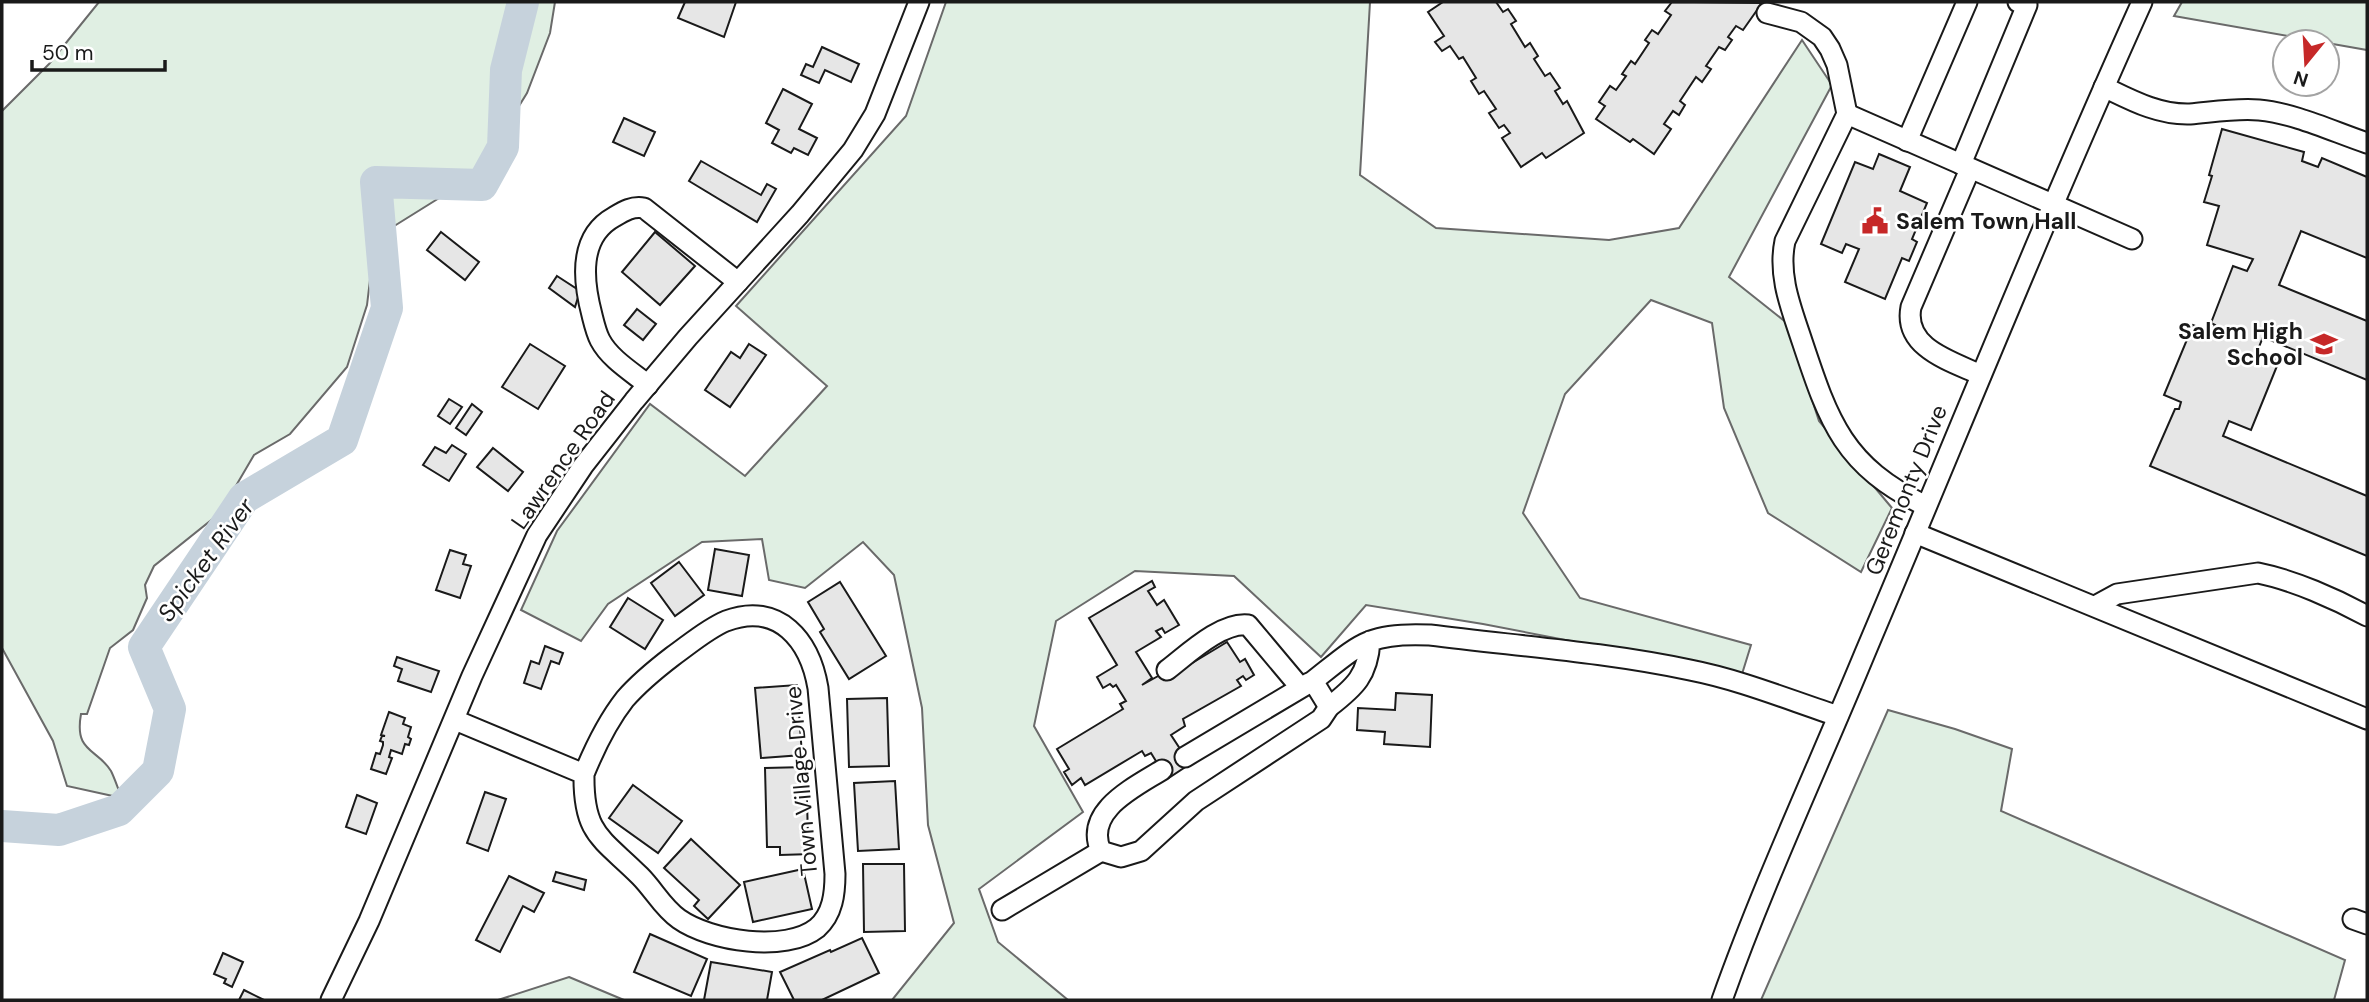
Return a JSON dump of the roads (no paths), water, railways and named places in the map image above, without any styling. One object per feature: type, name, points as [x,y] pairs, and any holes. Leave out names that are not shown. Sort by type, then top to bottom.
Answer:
[{"type":"street","name":"Lawrence Road","points":[[331,1000],[369,921],[501,610],[537,535],[583,466],[648,385],[800,214],[853,150],[875,114],[919,2]]},
{"type":"street","points":[[1908,141],[1967,2]]},
{"type":"street","points":[[1981,374],[1933,352],[1917,339],[1909,318],[2027,5],[2018,2]]},
{"type":"street","name":"Geremonty Drive","points":[[1722,1000],[1799,806],[2052,204],[2141,2]]},
{"type":"street","points":[[1767,13],[1801,22],[1822,37],[1837,65],[1847,114],[1785,242],[1781,260],[1788,299],[1822,402],[1838,434],[1882,481],[1926,506]]},
{"type":"street","points":[[2104,87],[2134,102],[2170,113],[2261,110],[2285,115],[2367,143]]},
{"type":"street","points":[[1847,114],[2132,239]]},
{"type":"street","points":[[648,385],[614,357],[601,342],[597,332],[585,286],[584,270],[586,256],[599,230],[610,219],[629,209],[644,208],[738,282]]},
{"type":"street","points":[[1914,533],[2367,719]]},
{"type":"street","points":[[2095,606],[2117,594],[2258,573],[2301,587],[2367,616]]},
{"type":"street","name":"Town Village Drive","points":[[744,617],[760,617],[788,628],[797,636],[812,660],[818,688],[835,874],[832,903],[826,917],[806,934],[764,942],[723,937],[680,920],[667,909],[647,882],[599,838],[587,813],[584,774],[604,731],[626,698],[657,669],[703,634],[727,621],[744,617]]},
{"type":"street","points":[[1167,670],[1229,627],[1248,625],[1329,707]]},
{"type":"street","points":[[1185,757],[1307,684],[1359,645],[1390,635],[1430,635],[1646,661],[1731,680],[1838,716]]},
{"type":"street","points":[[1002,910],[1101,851],[1121,857],[1141,850],[1196,801],[1321,719],[1329,707],[1356,684],[1369,657],[1370,640]]},
{"type":"street","points":[[455,719],[584,774]]},
{"type":"street","points":[[1101,851],[1097,842],[1097,830],[1107,808],[1162,770]]},
{"type":"waterway","name":"Spicket River","points":[[2,826],[59,830],[119,810],[158,771],[170,709],[144,647],[244,498],[342,440],[387,308],[376,182],[482,185],[503,147],[506,70],[523,2]]},
{"type":"place","name":"Salem Town Hall","points":[[1875,221]]},
{"type":"place","name":"Salem High School","points":[[2324,344]]}]
